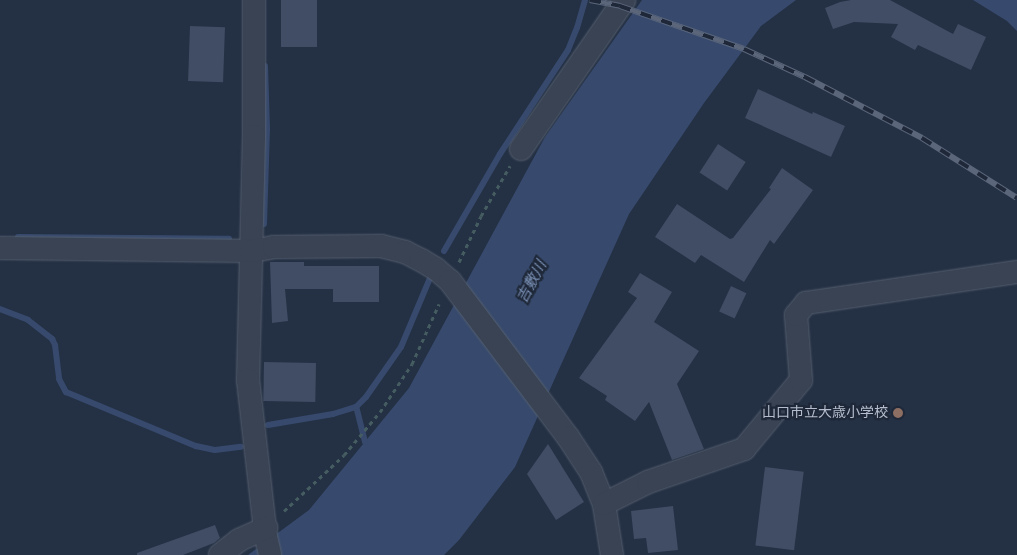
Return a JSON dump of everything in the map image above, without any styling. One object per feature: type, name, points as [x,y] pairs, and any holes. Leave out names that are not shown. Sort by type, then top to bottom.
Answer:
[{"type":"street","points":[[220,555],[239,540],[267,540],[248,380],[252,251],[254,0]]},
{"type":"street","points":[[521,149],[624,0]]},
{"type":"street","points":[[0,248],[252,251],[274,247],[381,246],[404,252],[421,260],[436,269],[453,286],[552,416],[591,472],[604,504],[612,555]]},
{"type":"street","points":[[604,504],[648,482],[744,449],[801,380],[796,315],[806,304],[1017,272]]},
{"type":"path","points":[[267,540],[380,412],[412,364],[453,286],[481,216],[521,149]]},
{"type":"water","name":"吉敷川","points":[[642,0],[796,0],[761,26],[704,103],[629,214],[515,467],[459,540],[444,555],[248,555],[309,510],[409,388],[545,137]]},
{"type":"water","points":[[973,0],[1017,0],[1017,31],[1007,21]]},
{"type":"building","points":[[281,0],[317,0],[317,47],[281,47]]},
{"type":"building","points":[[851,0],[890,0],[953,34],[958,24],[986,37],[971,70],[918,45],[915,50],[891,37],[898,24],[854,22],[833,29],[825,8]]},
{"type":"building","points":[[190,26],[225,27],[223,82],[188,81]]},
{"type":"building","points":[[758,89],[812,114],[813,112],[845,126],[831,157],[745,118]]},
{"type":"building","points":[[718,144],[746,162],[727,190],[699,173]]},
{"type":"building","points":[[782,168],[813,190],[774,244],[770,240],[744,282],[701,255],[695,263],[655,237],[677,204],[730,239],[733,238],[771,189],[769,188]]},
{"type":"building","points":[[270,262],[304,262],[304,266],[379,266],[379,302],[333,302],[333,289],[285,289],[288,321],[272,323]]},
{"type":"building","points":[[640,273],[672,292],[654,322],[699,351],[677,384],[704,449],[672,460],[649,402],[635,421],[605,400],[607,396],[579,378],[637,298],[628,292]]},
{"type":"building","points":[[731,286],[746,293],[735,319],[719,311]]},
{"type":"building","points":[[264,362],[316,363],[315,402],[263,401]]},
{"type":"building","points":[[548,444],[584,502],[556,520],[527,474]]},
{"type":"building","points":[[765,467],[804,472],[794,550],[755,545]]},
{"type":"building","points":[[673,506],[678,550],[648,553],[646,538],[634,539],[631,511]]},
{"type":"building","points":[[215,525],[220,538],[214,543],[183,555],[137,555],[137,553]]},
{"type":"waterway","points":[[444,251],[500,154],[568,50],[585,0]]},
{"type":"waterway","points":[[264,224],[267,129],[265,66]]},
{"type":"waterway","points":[[18,237],[229,239]]},
{"type":"waterway","points":[[365,442],[356,407],[366,397],[401,347],[430,278]]},
{"type":"waterway","points":[[0,309],[28,320],[52,339],[55,345],[59,379],[66,392],[196,446],[215,450],[241,447]]},
{"type":"waterway","points":[[268,425],[333,414],[356,407]]},
{"type":"railway","points":[[590,0],[620,6],[744,49],[805,77],[922,138],[1017,198]]},
{"type":"place","name":"山口市立大歳小学校","points":[[898,413]]}]
